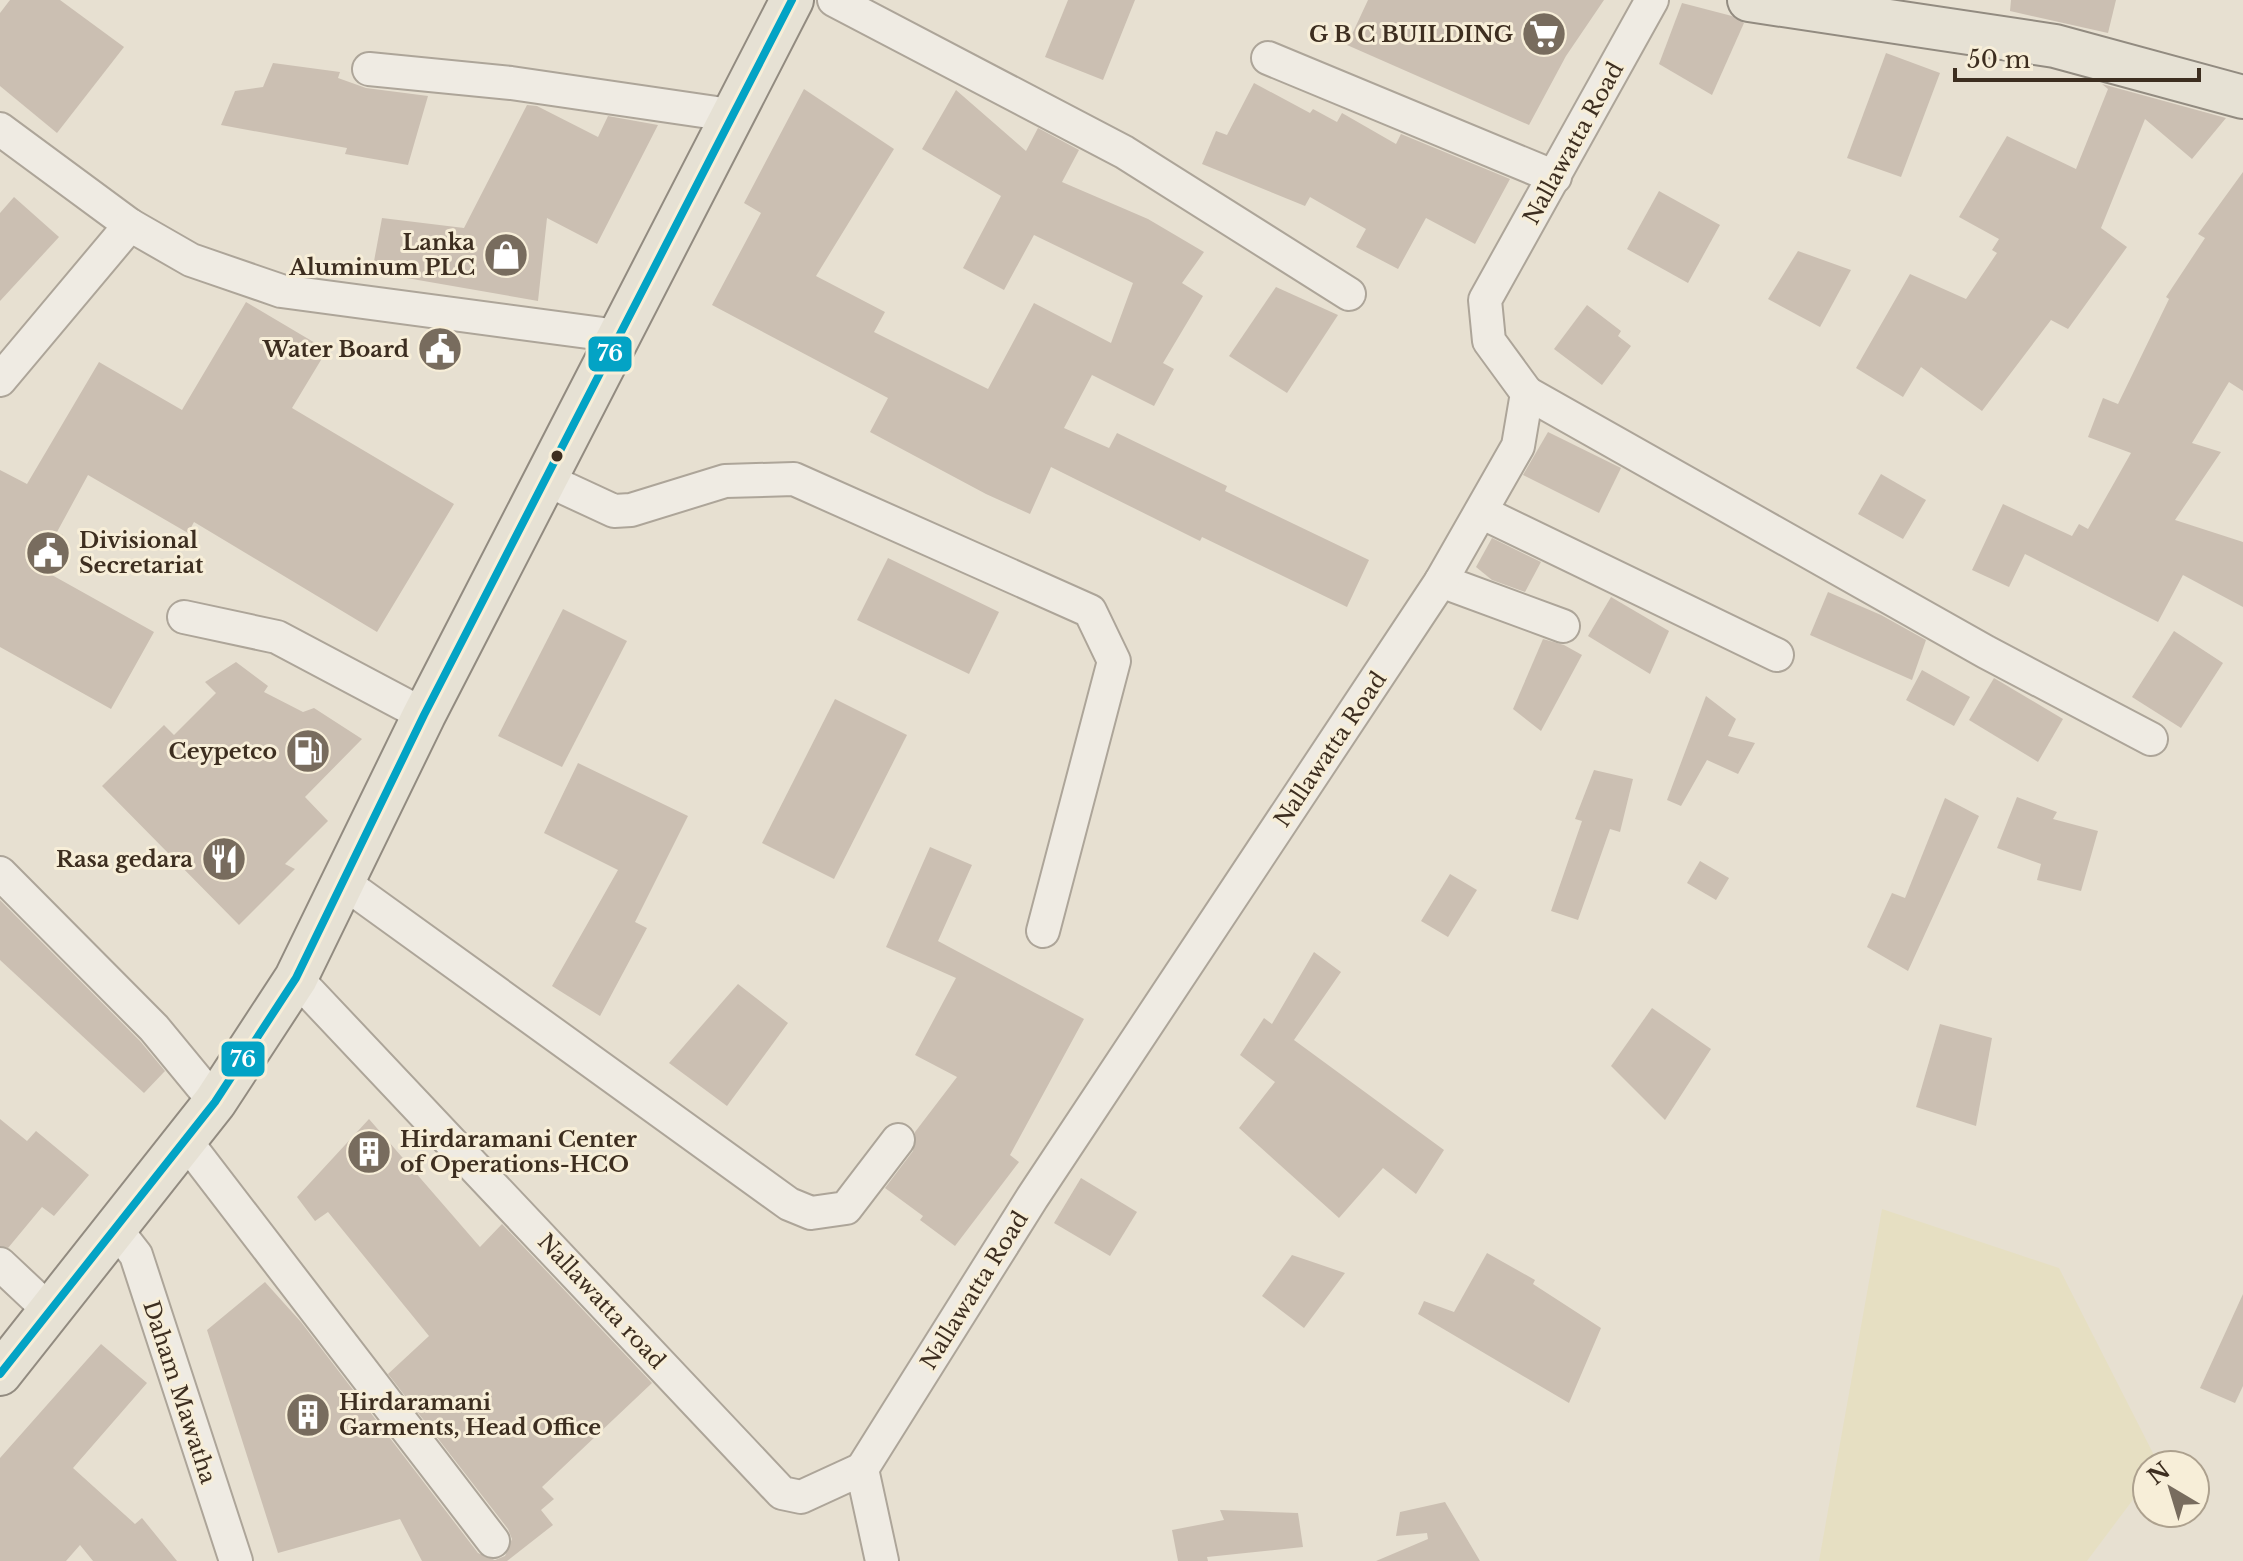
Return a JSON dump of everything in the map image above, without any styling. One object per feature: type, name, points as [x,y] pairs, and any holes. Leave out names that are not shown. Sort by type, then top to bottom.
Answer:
[{"type":"main road","points":[[0,1374],[215,1102],[296,978],[424,715],[730,115],[792,0]]},
{"type":"main road","points":[[1749,0],[2055,46],[2243,97]]},
{"type":"street","points":[[834,0],[1124,152],[1349,294]]},
{"type":"street","name":"Nallawatta Road","points":[[862,1469],[1032,1198],[1441,581],[1518,446],[1527,393],[1489,341],[1485,300],[1652,0]]},
{"type":"street","points":[[1268,58],[1555,177]]},
{"type":"street","points":[[369,69],[511,83],[730,115]]},
{"type":"street","points":[[0,129],[130,225],[191,260],[281,291],[618,336]]},
{"type":"street","points":[[0,380],[130,225]]},
{"type":"street","points":[[1527,393],[1986,652],[2151,739]]},
{"type":"street","points":[[545,479],[614,511],[631,510],[725,481],[794,479],[1090,611],[1114,661],[1043,931]]},
{"type":"street","points":[[1481,512],[1777,655]]},
{"type":"street","points":[[1441,581],[1563,626]]},
{"type":"street","points":[[184,617],[277,637],[424,715]]},
{"type":"street","points":[[0,873],[154,1028],[215,1102]]},
{"type":"street","points":[[343,882],[789,1204],[811,1213],[846,1208],[898,1140]]},
{"type":"street","name":"Nallawatta road","points":[[296,978],[782,1493],[801,1497],[862,1469]]},
{"type":"street","points":[[185,1140],[493,1541]]},
{"type":"street","name":"Daham Mawatha","points":[[115,1228],[136,1255],[236,1561]]},
{"type":"street","points":[[0,1264],[50,1311]]},
{"type":"street","points":[[862,1469],[882,1561]]},
{"type":"shaded area","points":[[1882,1209],[2059,1268],[2151,1449],[2131,1449],[2131,1502],[2087,1561],[1819,1561]]},
{"type":"building","points":[[10,0],[60,0],[124,47],[57,133],[0,86],[0,13]]},
{"type":"building","points":[[1068,0],[1135,0],[1103,80],[1045,57]]},
{"type":"building","points":[[1368,0],[1604,0],[1566,56],[1529,125],[1347,45]]},
{"type":"building","points":[[2011,0],[2116,0],[2108,33],[2010,11]]},
{"type":"building","points":[[1682,3],[1732,16],[1744,23],[1712,95],[1659,64]]},
{"type":"building","points":[[1886,53],[1940,73],[1901,177],[1847,158]]},
{"type":"building","points":[[273,63],[340,72],[338,78],[366,88],[428,96],[408,165],[345,154],[347,148],[221,125],[235,91],[263,87]]},
{"type":"building","points":[[1254,83],[1310,113],[1313,109],[1337,122],[1342,113],[1396,144],[1401,134],[1510,179],[1475,244],[1426,218],[1398,269],[1356,247],[1366,229],[1310,197],[1305,206],[1202,164],[1216,131],[1227,135]]},
{"type":"building","points":[[2102,84],[2226,118],[2192,159],[2145,119],[2101,228],[2127,247],[2068,329],[2051,320],[1982,411],[1921,367],[1903,397],[1856,368],[1910,274],[1966,299],[1997,253],[1992,250],[1999,239],[1959,217],[2007,136],[2076,169],[2108,89]]},
{"type":"building","points":[[804,89],[894,149],[816,276],[885,312],[874,332],[988,389],[1034,303],[1111,343],[1133,283],[1034,235],[1004,290],[963,268],[1001,196],[922,149],[956,90],[1026,151],[1038,128],[1079,150],[1062,182],[1148,219],[1204,252],[1182,283],[1203,296],[1163,363],[1174,369],[1154,406],[1092,375],[1064,428],[1109,448],[1117,433],[1227,486],[1225,491],[1369,560],[1347,607],[1202,537],[1200,541],[1051,467],[1030,514],[986,494],[870,432],[888,398],[712,305],[761,213],[744,203]]},
{"type":"building","points":[[527,105],[537,106],[598,137],[608,116],[658,125],[597,244],[547,218],[538,301],[372,272],[382,218],[464,228]]},
{"type":"building","points":[[2243,172],[2243,391],[2229,382],[2192,443],[2221,452],[2175,520],[2243,542],[2243,607],[2183,575],[2158,622],[2025,554],[2009,587],[1972,570],[2003,504],[2072,536],[2079,524],[2088,529],[2131,453],[2088,437],[2103,398],[2118,404],[2169,299],[2166,297],[2205,238],[2198,234]]},
{"type":"building","points":[[1659,191],[1720,225],[1688,283],[1627,249]]},
{"type":"building","points":[[14,197],[59,237],[0,301],[0,213]]},
{"type":"building","points":[[1798,251],[1851,270],[1820,327],[1768,299]]},
{"type":"building","points":[[1276,287],[1338,315],[1287,393],[1229,356]]},
{"type":"building","points":[[246,302],[327,350],[292,408],[454,504],[377,632],[194,522],[188,533],[88,475],[57,532],[63,535],[43,570],[154,632],[111,709],[0,647],[0,470],[27,484],[99,362],[182,410]]},
{"type":"building","points":[[1587,305],[1621,331],[1618,336],[1631,346],[1602,385],[1554,349]]},
{"type":"building","points":[[1548,432],[1621,468],[1599,513],[1523,475]]},
{"type":"building","points":[[1881,474],[1926,500],[1903,539],[1858,514]]},
{"type":"building","points":[[1492,538],[1541,562],[1525,592],[1492,580],[1476,567]]},
{"type":"building","points":[[888,558],[999,612],[969,674],[857,620]]},
{"type":"building","points":[[1828,592],[1881,615],[1926,640],[1912,680],[1810,635]]},
{"type":"building","points":[[1611,597],[1669,631],[1650,674],[1588,636]]},
{"type":"building","points":[[563,609],[627,641],[562,767],[498,736]]},
{"type":"building","points":[[2174,631],[2223,663],[2181,728],[2132,697]]},
{"type":"building","points":[[1543,639],[1564,645],[1582,655],[1541,731],[1513,709]]},
{"type":"building","points":[[236,662],[268,686],[264,692],[303,712],[314,708],[362,739],[305,797],[328,821],[285,864],[295,869],[239,925],[102,786],[164,725],[174,735],[216,693],[205,682]]},
{"type":"building","points":[[1922,670],[1970,697],[1954,726],[1906,700]]},
{"type":"building","points":[[1994,678],[2063,719],[2038,762],[1969,720]]},
{"type":"building","points":[[1706,696],[1736,719],[1728,736],[1755,743],[1738,774],[1707,760],[1681,806],[1667,800]]},
{"type":"building","points":[[835,699],[907,735],[834,879],[762,843]]},
{"type":"building","points":[[578,763],[688,816],[635,922],[647,928],[600,1016],[552,986],[618,870],[544,833]]},
{"type":"building","points":[[1594,770],[1633,779],[1620,832],[1610,829],[1578,920],[1551,911],[1582,821],[1575,819]]},
{"type":"building","points":[[2017,797],[2057,812],[2053,819],[2098,831],[2081,891],[2037,880],[2041,864],[1997,848]]},
{"type":"building","points":[[1945,798],[1979,816],[1908,971],[1867,947],[1892,893],[1905,898]]},
{"type":"building","points":[[930,847],[972,865],[938,941],[1084,1019],[1010,1155],[1019,1162],[955,1246],[920,1220],[923,1216],[885,1188],[913,1151],[915,1132],[957,1077],[915,1055],[956,978],[886,947]]},
{"type":"building","points":[[1700,861],[1729,878],[1716,900],[1687,883]]},
{"type":"building","points":[[1450,874],[1477,890],[1448,937],[1421,921]]},
{"type":"building","points":[[0,900],[140,1041],[165,1071],[144,1093],[0,960]]},
{"type":"building","points":[[1314,952],[1341,972],[1294,1040],[1444,1150],[1416,1194],[1383,1168],[1339,1218],[1239,1128],[1275,1082],[1240,1055],[1264,1018],[1272,1024]]},
{"type":"building","points":[[738,984],[788,1023],[727,1106],[669,1063]]},
{"type":"building","points":[[1652,1008],[1711,1049],[1665,1120],[1611,1066]]},
{"type":"building","points":[[1940,1024],[1992,1038],[1976,1126],[1916,1107]]},
{"type":"building","points":[[0,1119],[27,1141],[36,1131],[89,1175],[54,1216],[42,1207],[8,1248],[0,1246]]},
{"type":"building","points":[[369,1119],[480,1247],[502,1224],[652,1383],[542,1487],[554,1499],[541,1510],[553,1525],[507,1561],[422,1561],[400,1519],[278,1553],[207,1330],[265,1282],[301,1322],[478,1553],[495,1560],[505,1556],[512,1539],[508,1529],[388,1374],[429,1336],[328,1212],[315,1221],[297,1197]]},
{"type":"building","points":[[1081,1178],[1137,1212],[1110,1256],[1054,1223]]},
{"type":"building","points":[[1487,1253],[1535,1280],[1533,1284],[1601,1328],[1569,1403],[1418,1314],[1424,1301],[1454,1312]]},
{"type":"building","points":[[1292,1255],[1345,1273],[1304,1328],[1262,1296]]},
{"type":"building","points":[[2243,1294],[2243,1386],[2235,1403],[2200,1388]]},
{"type":"building","points":[[101,1344],[147,1383],[73,1468],[135,1524],[142,1518],[177,1561],[93,1561],[80,1545],[66,1561],[0,1561],[0,1458]]},
{"type":"building","points":[[1445,1502],[1480,1561],[1376,1561],[1428,1539],[1427,1533],[1396,1536],[1400,1512]]},
{"type":"building","points":[[1220,1510],[1298,1513],[1303,1547],[1207,1557],[1208,1561],[1178,1561],[1172,1530],[1224,1520]]},
{"type":"transit line","name":"76","points":[[0,1374],[215,1102],[296,978],[424,715],[792,0]]},
{"type":"place","name":"G B C BUILDING","points":[[1544,34]]},
{"type":"place","name":"Lanka Aluminum PLC","points":[[506,255]]},
{"type":"place","name":"Water Board","points":[[440,349]]},
{"type":"place","name":"Divisional Secretariat","points":[[48,553]]},
{"type":"place","name":"Ceypetco","points":[[308,751]]},
{"type":"place","name":"Rasa gedara","points":[[224,859]]},
{"type":"place","name":"Hirdaramani Center of Operations-HCO","points":[[369,1152]]},
{"type":"place","name":"Hirdaramani Garments, Head Office","points":[[308,1415]]}]
